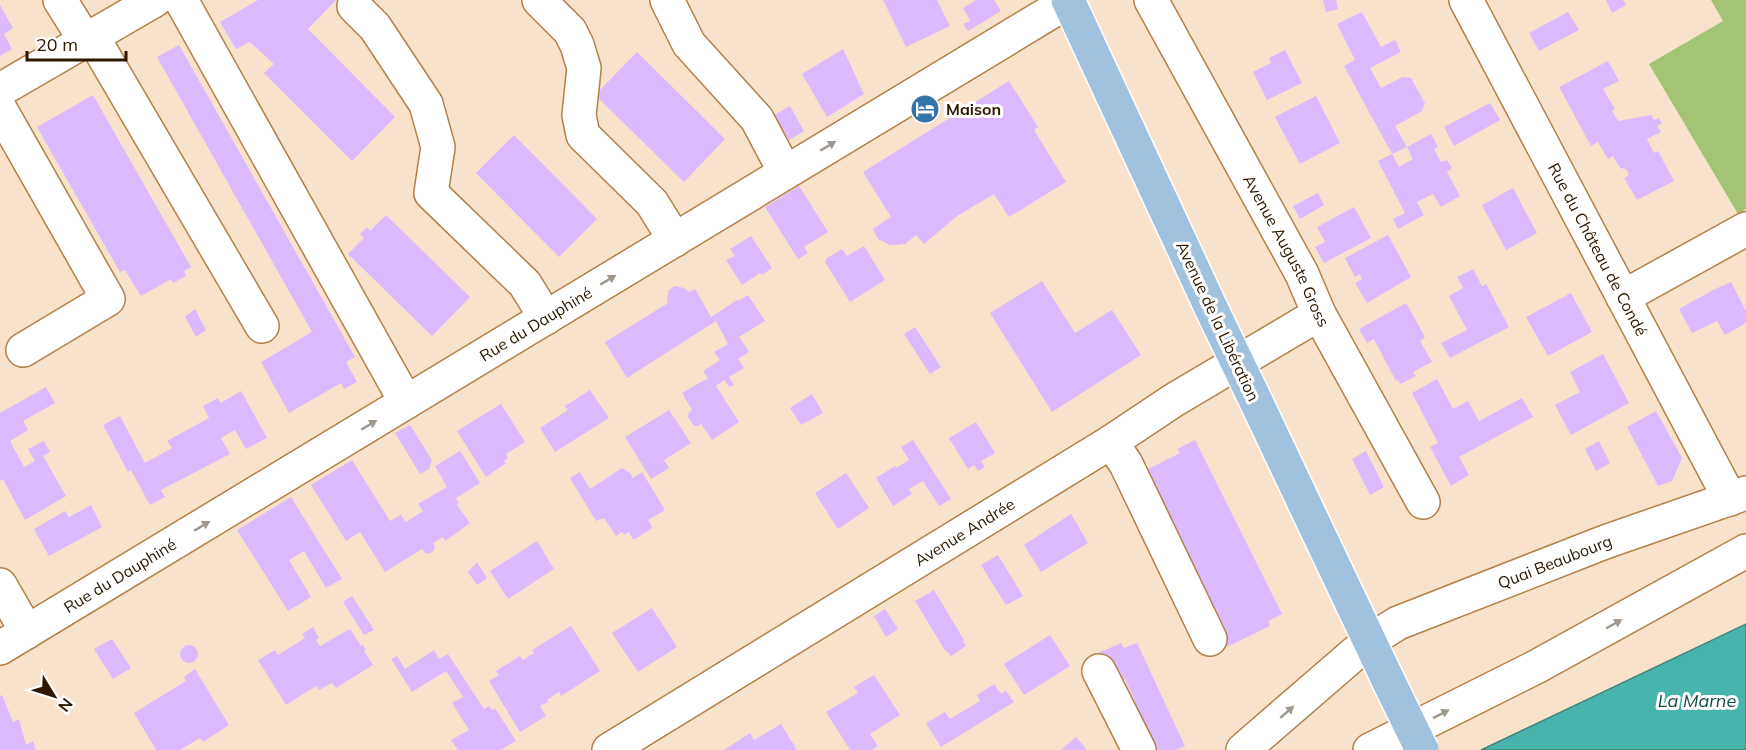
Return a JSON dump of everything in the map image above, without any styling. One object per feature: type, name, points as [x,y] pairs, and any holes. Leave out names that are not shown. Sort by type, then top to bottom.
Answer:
[{"type":"main road","name":"Avenue de la Libération","points":[[1069,0],[1212,310],[1422,750]]},
{"type":"street","points":[[60,0],[88,38],[262,326]]},
{"type":"street","points":[[0,90],[156,0]]},
{"type":"street","points":[[181,0],[406,402]]},
{"type":"street","points":[[539,0],[570,31],[577,45],[584,68],[579,115],[583,135],[652,203],[675,240]]},
{"type":"street","points":[[667,0],[689,44],[757,119],[785,172]]},
{"type":"street","name":"Rue du Dauphiné","points":[[13,640],[1069,0]]},
{"type":"street","name":"Avenue Auguste Gross","points":[[1151,0],[1302,274],[1319,314],[1423,502]]},
{"type":"street","name":"Rue du Château de Condé","points":[[1466,0],[1623,297],[1738,496]]},
{"type":"street","points":[[354,6],[375,27],[426,104],[438,147],[431,193],[525,284],[546,318]]},
{"type":"street","points":[[0,109],[108,299],[23,350]]},
{"type":"street","points":[[1623,297],[1746,229]]},
{"type":"street","name":"Avenue Andrée","points":[[609,750],[1174,400],[1319,314]]},
{"type":"street","points":[[1103,446],[1126,517],[1134,525],[1145,526]]},
{"type":"street","points":[[1103,446],[1126,464],[1210,639]]},
{"type":"street","name":"Quai Beaubourg","points":[[1243,750],[1369,641],[1398,622],[1605,542],[1738,496]]},
{"type":"street","points":[[1370,750],[1536,667],[1746,551]]},
{"type":"street","points":[[0,585],[13,640]]},
{"type":"street","points":[[1099,671],[1139,750]]},
{"type":"green space","points":[[1711,0],[1746,0],[1746,209],[1738,214],[1649,64],[1723,21]]},
{"type":"water","name":"La Marne","points":[[1746,624],[1746,750],[1481,750]]},
{"type":"building","points":[[258,0],[336,0],[308,29],[395,117],[352,161],[264,73],[274,64],[250,42],[236,49],[220,22]]},
{"type":"building","points":[[883,0],[937,0],[950,26],[906,47]]},
{"type":"building","points":[[976,0],[994,0],[1001,11],[968,31],[963,24],[970,21],[963,8]]},
{"type":"building","points":[[1323,0],[1336,0],[1338,9],[1326,12]]},
{"type":"building","points":[[1606,0],[1623,0],[1626,5],[1612,13]]},
{"type":"building","points":[[0,5],[13,28],[4,34],[12,49],[0,56]]},
{"type":"building","points":[[1362,12],[1381,47],[1395,40],[1401,52],[1370,68],[1381,88],[1403,77],[1411,78],[1425,103],[1422,111],[1395,126],[1407,147],[1392,154],[1344,66],[1355,60],[1337,24]]},
{"type":"building","points":[[1568,12],[1579,30],[1539,51],[1529,33]]},
{"type":"building","points":[[179,45],[355,357],[346,362],[357,382],[344,389],[341,383],[289,413],[261,362],[312,332],[157,57]]},
{"type":"building","points":[[843,49],[864,94],[827,117],[802,74]]},
{"type":"building","points":[[1285,50],[1302,83],[1267,100],[1253,72],[1271,63],[1269,58]]},
{"type":"building","points":[[637,52],[725,139],[684,182],[595,95]]},
{"type":"building","points":[[1608,61],[1619,81],[1603,89],[1615,109],[1612,111],[1618,121],[1651,115],[1654,120],[1659,118],[1662,123],[1657,126],[1661,132],[1647,139],[1654,153],[1658,151],[1674,181],[1637,200],[1624,178],[1629,175],[1626,169],[1620,168],[1613,156],[1608,159],[1598,142],[1591,146],[1559,87]]},
{"type":"building","points":[[1009,81],[1038,127],[1034,130],[1066,182],[1009,217],[994,194],[957,216],[924,244],[916,235],[905,244],[896,245],[890,245],[878,239],[873,229],[891,217],[863,172]]},
{"type":"building","points":[[93,95],[191,267],[184,271],[186,276],[173,283],[171,279],[141,296],[125,270],[120,272],[37,127]]},
{"type":"building","points":[[1316,96],[1340,143],[1300,164],[1275,117]]},
{"type":"building","points":[[1490,103],[1500,120],[1454,146],[1444,127]]},
{"type":"building","points":[[790,106],[804,131],[789,140],[774,115]]},
{"type":"building","points":[[1431,134],[1438,147],[1434,149],[1441,162],[1447,160],[1452,168],[1447,172],[1460,196],[1441,207],[1433,194],[1417,202],[1424,215],[1398,229],[1393,219],[1405,213],[1378,161],[1392,154],[1399,167],[1413,159],[1407,147]]},
{"type":"building","points":[[514,135],[597,219],[559,257],[476,173]]},
{"type":"building","points":[[799,186],[828,232],[804,247],[808,253],[798,259],[765,207]]},
{"type":"building","points":[[1513,188],[1537,233],[1506,250],[1482,205]]},
{"type":"building","points":[[1318,193],[1324,205],[1300,219],[1293,206]]},
{"type":"building","points":[[1354,207],[1371,238],[1324,263],[1315,247],[1325,242],[1317,227]]},
{"type":"building","points":[[386,215],[470,297],[432,336],[348,254],[364,238],[360,234],[367,227],[370,231]]},
{"type":"building","points":[[1388,235],[1411,277],[1367,303],[1355,283],[1362,279],[1360,274],[1355,277],[1345,258]]},
{"type":"building","points":[[751,236],[772,268],[742,285],[726,260],[735,256],[730,249]]},
{"type":"building","points":[[864,246],[885,280],[850,302],[825,262],[827,258],[842,249],[847,256]]},
{"type":"building","points":[[1473,269],[1482,286],[1486,284],[1509,327],[1450,358],[1441,343],[1467,330],[1449,296],[1463,288],[1457,277]]},
{"type":"building","points":[[1042,281],[1075,333],[1112,310],[1141,355],[1052,412],[990,313]]},
{"type":"building","points":[[1731,282],[1746,311],[1746,323],[1725,335],[1717,321],[1692,333],[1679,309]]},
{"type":"building","points":[[675,286],[689,292],[695,289],[711,317],[748,295],[765,321],[739,337],[749,352],[738,359],[744,368],[729,377],[734,385],[729,387],[724,380],[716,386],[739,422],[712,440],[701,424],[694,426],[688,417],[692,410],[682,393],[708,378],[703,371],[720,360],[714,352],[728,344],[716,321],[627,378],[605,342],[668,303],[669,290]]},
{"type":"building","points":[[1571,293],[1592,332],[1548,356],[1526,317]]},
{"type":"building","points":[[1406,303],[1425,337],[1420,341],[1432,362],[1413,372],[1416,376],[1401,384],[1398,380],[1396,381],[1374,339],[1367,343],[1359,329]]},
{"type":"building","points":[[195,309],[206,330],[196,337],[185,317]]},
{"type":"building","points":[[915,327],[941,367],[930,374],[904,334]]},
{"type":"building","points":[[1603,354],[1629,403],[1571,435],[1555,405],[1580,392],[1570,372]]},
{"type":"building","points":[[1437,379],[1453,409],[1468,401],[1479,421],[1522,398],[1533,417],[1459,457],[1469,475],[1451,486],[1430,447],[1438,443],[1412,393]]},
{"type":"building","points":[[46,387],[55,403],[23,421],[28,430],[10,441],[24,467],[35,461],[28,449],[44,441],[50,452],[43,456],[66,496],[25,520],[3,479],[0,481],[0,413]]},
{"type":"building","points":[[590,390],[609,418],[555,452],[540,428],[568,410],[565,406]]},
{"type":"building","points":[[241,391],[267,438],[246,449],[235,430],[221,438],[230,454],[161,490],[165,497],[150,505],[131,470],[128,472],[103,425],[120,416],[145,463],[172,448],[167,441],[209,418],[203,406],[218,398],[221,403]]},
{"type":"building","points":[[812,394],[823,413],[801,425],[790,408]]},
{"type":"building","points":[[501,404],[525,442],[506,454],[508,458],[504,461],[506,463],[486,477],[457,431]]},
{"type":"building","points":[[669,410],[691,443],[664,460],[669,468],[651,479],[625,437]]},
{"type":"building","points":[[1656,411],[1682,458],[1672,481],[1658,486],[1627,427]]},
{"type":"building","points":[[976,422],[995,453],[981,461],[985,467],[978,471],[974,465],[968,469],[949,438]]},
{"type":"building","points":[[410,425],[432,460],[429,469],[420,474],[395,433]]},
{"type":"building","points":[[913,440],[951,499],[939,506],[923,481],[909,489],[912,494],[893,506],[876,478],[909,460],[901,447]]},
{"type":"building","points":[[1195,440],[1282,614],[1268,621],[1270,626],[1227,647],[1140,473],[1180,453],[1177,449]]},
{"type":"building","points":[[1599,441],[1610,463],[1596,471],[1585,449]]},
{"type":"building","points":[[460,451],[480,483],[456,498],[459,504],[457,505],[470,523],[445,541],[443,537],[433,543],[434,550],[429,554],[422,549],[385,572],[360,532],[346,541],[311,485],[352,460],[390,521],[401,515],[406,522],[423,511],[418,504],[447,487],[435,466]]},
{"type":"building","points":[[1366,451],[1384,487],[1370,495],[1352,459]]},
{"type":"building","points":[[622,468],[633,478],[642,472],[665,510],[648,520],[651,529],[635,539],[629,532],[624,535],[622,532],[616,536],[604,518],[596,521],[570,478],[580,472],[590,489]]},
{"type":"building","points":[[846,473],[869,508],[838,529],[815,493]]},
{"type":"building","points":[[291,497],[342,579],[326,588],[304,551],[289,560],[311,597],[288,611],[237,530]]},
{"type":"building","points":[[91,505],[102,527],[49,556],[34,529],[65,511],[69,517]]},
{"type":"building","points":[[1071,514],[1088,543],[1041,572],[1024,545]]},
{"type":"building","points":[[537,541],[554,569],[508,599],[490,571]]},
{"type":"building","points":[[998,555],[1023,596],[1006,605],[981,565]]},
{"type":"building","points":[[477,562],[487,578],[477,585],[468,572]]},
{"type":"building","points":[[934,590],[966,646],[951,656],[946,652],[915,601]]},
{"type":"building","points":[[352,596],[374,630],[364,635],[343,602]]},
{"type":"building","points":[[652,608],[677,647],[638,672],[612,633]]},
{"type":"building","points":[[885,609],[898,629],[886,637],[874,616]]},
{"type":"building","points":[[571,626],[600,671],[561,696],[559,692],[547,700],[548,702],[540,706],[546,716],[520,732],[489,681],[499,675],[496,671],[520,656],[523,660],[534,653],[532,650]]},
{"type":"building","points":[[313,627],[319,638],[316,640],[320,646],[350,629],[361,646],[363,645],[373,665],[336,688],[332,683],[319,690],[316,686],[286,705],[258,660],[275,650],[278,655],[305,638],[302,634]]},
{"type":"building","points":[[1050,635],[1070,666],[1024,695],[1004,664]]},
{"type":"building","points":[[112,639],[131,668],[113,679],[94,649]]},
{"type":"building","points":[[1121,643],[1124,648],[1137,643],[1185,746],[1177,750],[1153,750],[1132,703],[1135,701],[1125,679],[1113,684],[1098,653]]},
{"type":"building","points":[[189,645],[195,648],[198,654],[195,660],[189,663],[183,660],[180,654],[183,648]]},
{"type":"building","points":[[434,650],[439,659],[448,654],[484,709],[489,706],[492,710],[495,708],[516,741],[500,750],[458,750],[451,740],[469,730],[452,703],[463,697],[446,671],[412,692],[391,659],[397,656],[405,669]]},
{"type":"building","points":[[195,669],[229,725],[203,742],[200,738],[180,750],[156,750],[134,713],[186,681],[184,677]]},
{"type":"building","points":[[874,675],[900,715],[870,734],[878,746],[872,750],[850,750],[826,712],[858,693],[854,687]]},
{"type":"building","points":[[994,684],[1001,694],[1006,691],[1014,702],[941,747],[926,723],[945,712],[950,719],[980,701],[977,695]]},
{"type":"building","points":[[2,695],[13,722],[19,719],[26,745],[33,741],[36,750],[0,750],[0,696]]},
{"type":"building","points":[[781,724],[797,750],[724,750],[750,733],[754,740]]},
{"type":"building","points":[[1076,737],[1087,750],[1061,750]]},
{"type":"place","name":"Maison","points":[[925,109]]}]
